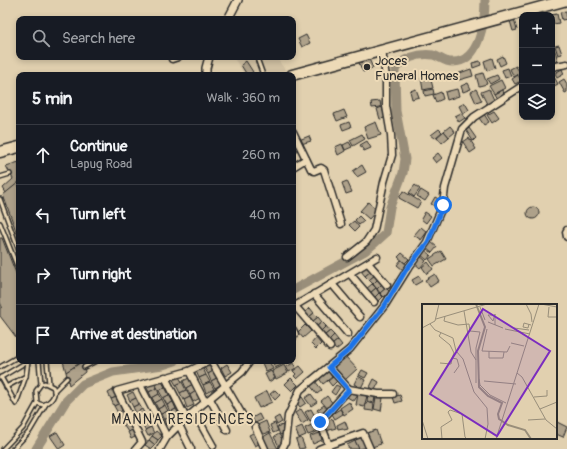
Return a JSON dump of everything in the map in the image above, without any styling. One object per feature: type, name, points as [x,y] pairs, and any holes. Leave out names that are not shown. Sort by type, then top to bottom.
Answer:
[{"type":"highway","points":[[296,74],[567,0]]},
{"type":"highway","points":[[0,152],[16,148]]},
{"type":"street","points":[[230,16],[238,0]]},
{"type":"street","points":[[346,257],[366,242],[374,230],[384,182],[392,155],[391,136],[386,106],[386,77],[382,51]]},
{"type":"street","points":[[206,72],[208,60]]},
{"type":"street","points":[[555,66],[567,64]]},
{"type":"street","points":[[282,449],[285,443],[288,416],[300,390],[350,349],[385,305],[406,270],[428,242],[443,205],[445,188],[462,129],[474,118],[519,88]]},
{"type":"street","points":[[296,138],[312,171],[321,168],[324,170],[341,224]]},
{"type":"street","points":[[296,165],[306,160]]},
{"type":"street","points":[[567,230],[567,237]]},
{"type":"street","points":[[296,305],[377,257]]},
{"type":"street","points":[[368,263],[386,285]]},
{"type":"street","points":[[350,274],[374,302]]},
{"type":"street","points":[[332,284],[360,317]]},
{"type":"street","points":[[314,294],[348,334]]},
{"type":"street","points":[[296,308],[330,347]]},
{"type":"street","points":[[136,449],[142,442],[117,391],[189,371],[204,364]]},
{"type":"street","points":[[213,364],[244,418]]},
{"type":"street","points":[[160,449],[178,425],[242,372],[248,364]]},
{"type":"street","points":[[329,367],[349,390],[378,394],[393,394]]},
{"type":"street","points":[[189,371],[227,430]]},
{"type":"street","points":[[165,377],[186,418]]},
{"type":"street","points":[[140,385],[166,440],[168,449]]},
{"type":"street","points":[[329,445],[320,422],[349,390]]},
{"type":"street","points":[[194,412],[213,446]]},
{"type":"street","points":[[178,425],[191,449]]},
{"type":"street","points":[[255,427],[265,449]]},
{"type":"street","points":[[319,449],[363,433],[370,449]]},
{"type":"lane","points":[[258,61],[262,72]]},
{"type":"lane","points":[[0,177],[10,174]]},
{"type":"lane","points":[[0,200],[16,243]]},
{"type":"lane","points":[[0,223],[16,263]]},
{"type":"lane","points":[[0,367],[16,358]]},
{"type":"lane","points":[[23,364],[0,377],[16,404],[26,376],[28,364]]},
{"type":"lane","points":[[3,449],[23,428],[37,403],[36,391],[41,384],[39,364]]},
{"type":"lane","points":[[47,364],[49,384],[54,391]]},
{"type":"lane","points":[[84,366],[89,364]]},
{"type":"lane","points":[[6,387],[26,376]]},
{"type":"lane","points":[[13,449],[30,431],[46,404],[52,398],[54,391],[67,378]]},
{"type":"lane","points":[[41,384],[49,384]]},
{"type":"lane","points":[[37,403],[43,405],[46,404]]},
{"type":"shaded area","points":[[235,60],[278,60],[286,71],[282,72],[243,72]]},
{"type":"building","points":[[566,11],[567,19],[562,20],[560,12]]},
{"type":"building","points":[[555,14],[557,14],[559,23],[555,24]]},
{"type":"building","points":[[514,20],[517,30],[513,31],[510,21]]},
{"type":"building","points":[[306,35],[310,43],[302,47],[298,39]]},
{"type":"building","points":[[559,45],[562,54],[558,55],[555,46]]},
{"type":"building","points":[[555,51],[558,61],[555,62]]},
{"type":"building","points":[[503,56],[506,63],[500,66],[497,59]]},
{"type":"building","points":[[492,58],[495,68],[487,71],[484,61]]},
{"type":"building","points":[[369,59],[373,68],[363,72],[359,63]]},
{"type":"building","points":[[246,61],[253,72],[245,72],[241,65]]},
{"type":"building","points":[[480,61],[481,65],[473,68],[472,63]]},
{"type":"building","points":[[516,66],[519,74],[514,77],[510,69]]},
{"type":"building","points":[[508,68],[511,76],[505,78],[502,70]]},
{"type":"building","points":[[471,69],[473,76],[459,80],[457,74]]},
{"type":"building","points":[[562,69],[564,74],[557,78],[555,73]]},
{"type":"building","points":[[483,73],[487,84],[479,86],[476,75]]},
{"type":"building","points":[[497,75],[499,79],[490,84],[487,79]]},
{"type":"building","points":[[518,75],[519,82],[515,84],[512,79]]},
{"type":"building","points":[[430,76],[433,88],[423,90],[421,78]]},
{"type":"building","points":[[555,78],[558,84],[555,86]]},
{"type":"building","points":[[564,79],[567,84],[567,92],[565,93],[559,82]]},
{"type":"building","points":[[501,80],[505,88],[494,94],[489,86]]},
{"type":"building","points":[[468,83],[471,89],[463,92],[461,86]]},
{"type":"building","points":[[416,89],[419,97],[412,99],[410,91]]},
{"type":"building","points":[[433,89],[434,94],[425,96],[424,91]]},
{"type":"building","points":[[457,89],[459,96],[447,100],[445,92]]},
{"type":"building","points":[[476,89],[482,101],[476,103],[471,92]]},
{"type":"building","points":[[489,89],[495,102],[488,106],[481,92]]},
{"type":"building","points":[[502,90],[505,95],[497,99],[494,94]]},
{"type":"building","points":[[441,92],[443,99],[436,102],[433,95]]},
{"type":"building","points":[[380,101],[381,107],[372,108],[371,102]]},
{"type":"building","points":[[465,103],[469,110],[463,114],[459,106]]},
{"type":"building","points":[[382,107],[385,118],[380,119],[377,109]]},
{"type":"building","points":[[344,110],[347,117],[337,121],[334,114]]},
{"type":"building","points":[[494,111],[499,118],[492,123],[487,115]]},
{"type":"building","points":[[461,113],[465,118],[459,122],[455,116]]},
{"type":"building","points":[[484,114],[489,122],[484,125],[479,118]]},
{"type":"building","points":[[349,122],[351,127],[343,130],[341,125]]},
{"type":"building","points":[[376,122],[381,135],[368,139],[364,127]]},
{"type":"building","points":[[450,126],[455,132],[449,137],[444,131]]},
{"type":"building","points":[[469,128],[476,138],[473,141],[466,130]]},
{"type":"building","points":[[439,129],[442,132],[435,138],[431,135]]},
{"type":"building","points":[[444,131],[449,137],[442,143],[437,137]]},
{"type":"building","points":[[362,134],[365,139],[353,146],[350,140]]},
{"type":"building","points":[[309,136],[311,141],[301,144],[299,140]]},
{"type":"building","points":[[469,138],[476,149],[470,153],[463,142]]},
{"type":"building","points":[[367,141],[371,148],[364,151],[360,145]]},
{"type":"building","points":[[349,142],[352,147],[345,150],[343,145]]},
{"type":"building","points":[[342,144],[345,151],[338,155],[335,147]]},
{"type":"building","points":[[438,153],[442,158],[436,163],[432,158]]},
{"type":"building","points":[[16,163],[16,185],[6,193],[3,188],[13,179],[6,166]]},
{"type":"building","points":[[362,165],[366,172],[357,177],[353,171]]},
{"type":"building","points":[[347,181],[352,192],[346,194],[342,183]]},
{"type":"building","points":[[16,184],[16,231],[3,195]]},
{"type":"building","points":[[415,185],[420,189],[414,197],[409,193]]},
{"type":"building","points":[[421,190],[429,195],[425,201],[417,196]]},
{"type":"building","points":[[403,191],[421,202],[417,208],[399,198]]},
{"type":"building","points":[[435,197],[442,201],[438,208],[431,204]]},
{"type":"building","points":[[368,202],[377,210],[369,219],[360,211]]},
{"type":"building","points":[[531,207],[535,207],[539,213],[535,219],[531,219],[527,215],[527,211]]},
{"type":"building","points":[[425,212],[431,216],[426,223],[421,219]]},
{"type":"building","points":[[359,216],[364,221],[359,225],[355,220]]},
{"type":"building","points":[[354,221],[359,227],[355,231],[349,225]]},
{"type":"building","points":[[421,227],[427,232],[421,240],[414,235]]},
{"type":"building","points":[[0,238],[2,238],[16,273],[16,337],[0,316],[0,308],[2,307],[0,302]]},
{"type":"building","points":[[431,242],[437,247],[432,253],[426,248]]},
{"type":"building","points":[[424,249],[431,255],[427,260],[420,254]]},
{"type":"building","points":[[441,251],[446,259],[434,266],[429,259]]},
{"type":"building","points":[[402,253],[409,259],[405,263],[398,257]]},
{"type":"building","points":[[419,255],[426,261],[420,268],[413,262]]},
{"type":"building","points":[[401,260],[407,265],[403,270],[397,265]]},
{"type":"building","points":[[428,262],[433,269],[427,274],[422,267]]},
{"type":"building","points":[[367,266],[371,271],[365,276],[361,271]]},
{"type":"building","points":[[371,271],[375,275],[369,280],[365,276]]},
{"type":"building","points":[[435,274],[439,281],[430,287],[425,280]]},
{"type":"building","points":[[375,275],[378,279],[373,284],[369,280]]},
{"type":"building","points":[[419,276],[422,281],[415,285],[412,280]]},
{"type":"building","points":[[378,279],[382,284],[377,289],[373,284]]},
{"type":"building","points":[[372,284],[376,288],[370,293],[366,289]]},
{"type":"building","points":[[382,284],[386,288],[380,293],[377,289]]},
{"type":"building","points":[[376,288],[379,293],[374,298],[370,293]]},
{"type":"building","points":[[386,288],[390,292],[384,297],[380,293]]},
{"type":"building","points":[[379,293],[383,297],[378,302],[374,298]]},
{"type":"building","points":[[310,308],[314,313],[308,318],[304,313]]},
{"type":"building","points":[[314,313],[318,317],[312,322],[308,318]]},
{"type":"building","points":[[318,317],[322,322],[316,327],[312,322]]},
{"type":"building","points":[[322,322],[326,326],[320,332],[316,327]]},
{"type":"building","points":[[305,325],[311,331],[303,338],[298,332]]},
{"type":"building","points":[[326,326],[330,331],[324,336],[320,332]]},
{"type":"building","points":[[330,331],[334,335],[328,341],[324,336]]},
{"type":"building","points":[[334,335],[338,340],[332,345],[328,341]]},
{"type":"building","points":[[316,338],[321,344],[316,349],[311,344]]},
{"type":"building","points":[[338,340],[342,345],[336,350],[332,345]]},
{"type":"building","points":[[345,356],[357,369],[345,380],[334,367]]},
{"type":"building","points":[[64,364],[78,364],[66,372]]},
{"type":"building","points":[[78,364],[84,364],[85,372],[69,385],[66,372]]},
{"type":"building","points":[[212,364],[215,370],[208,374],[204,367]]},
{"type":"building","points":[[227,364],[232,372],[225,376],[221,368]]},
{"type":"building","points":[[262,364],[270,364],[273,369],[266,372]]},
{"type":"building","points":[[273,364],[283,364],[275,368]]},
{"type":"building","points":[[294,364],[296,368],[289,372],[286,367]]},
{"type":"building","points":[[284,365],[288,373],[276,379],[272,371]]},
{"type":"building","points":[[300,366],[305,372],[297,379],[294,376],[296,374],[293,371]]},
{"type":"building","points":[[203,368],[206,375],[199,378],[196,371]]},
{"type":"building","points":[[215,370],[219,377],[211,381],[208,374]]},
{"type":"building","points":[[327,370],[332,377],[323,384],[318,377]]},
{"type":"building","points":[[362,370],[368,373],[365,378],[359,375]]},
{"type":"building","points":[[271,371],[275,378],[269,382],[265,374]]},
{"type":"building","points":[[178,375],[182,382],[176,385],[172,378]]},
{"type":"building","points":[[206,375],[210,382],[203,385],[199,378]]},
{"type":"building","points":[[358,376],[365,380],[361,388],[354,384]]},
{"type":"building","points":[[219,377],[222,384],[215,388],[211,381]]},
{"type":"building","points":[[333,377],[337,381],[332,386],[328,381]]},
{"type":"building","points":[[189,378],[193,384],[186,388],[183,381]]},
{"type":"building","points":[[291,378],[298,385],[292,391],[285,384]]},
{"type":"building","points":[[374,379],[379,382],[375,390],[370,387]]},
{"type":"building","points":[[161,380],[165,387],[159,391],[155,383]]},
{"type":"building","points":[[315,381],[322,390],[317,394],[310,385]]},
{"type":"building","points":[[182,382],[186,390],[180,393],[176,385]]},
{"type":"building","points":[[210,382],[214,389],[206,393],[203,385]]},
{"type":"building","points":[[154,383],[157,388],[149,392],[146,386]]},
{"type":"building","points":[[193,384],[196,391],[190,395],[186,388]]},
{"type":"building","points":[[336,385],[340,387],[335,395],[331,392]]},
{"type":"building","points":[[165,387],[169,395],[163,398],[159,391]]},
{"type":"building","points":[[157,388],[159,394],[152,398],[149,392]]},
{"type":"building","points":[[113,390],[117,397],[111,399],[108,393]]},
{"type":"building","points":[[186,390],[190,397],[184,400],[180,393]]},
{"type":"building","points":[[275,390],[280,395],[275,400],[270,394]]},
{"type":"building","points":[[196,391],[200,398],[193,402],[190,395]]},
{"type":"building","points":[[267,391],[272,402],[259,408],[254,398]]},
{"type":"building","points":[[350,391],[358,395],[354,401],[347,397]]},
{"type":"building","points":[[133,392],[136,398],[130,401],[127,395]]},
{"type":"building","points":[[159,394],[162,399],[155,403],[152,398]]},
{"type":"building","points":[[311,394],[317,402],[311,406],[305,398]]},
{"type":"building","points":[[358,394],[367,396],[364,407],[356,405]]},
{"type":"building","points":[[368,394],[375,396],[374,403],[367,401]]},
{"type":"building","points":[[169,395],[173,402],[167,405],[163,398]]},
{"type":"building","points":[[400,395],[402,401],[395,403],[393,397]]},
{"type":"building","points":[[327,396],[334,405],[329,410],[321,401]]},
{"type":"building","points":[[117,397],[120,403],[114,406],[111,399]]},
{"type":"building","points":[[190,397],[194,405],[187,408],[184,400]]},
{"type":"building","points":[[302,397],[306,403],[300,407],[296,402]]},
{"type":"building","points":[[376,397],[383,398],[381,411],[374,409]]},
{"type":"building","points":[[136,398],[139,404],[133,407],[130,401]]},
{"type":"building","points":[[162,399],[165,405],[158,409],[155,403]]},
{"type":"building","points":[[173,402],[176,409],[170,412],[167,405]]},
{"type":"building","points":[[349,402],[353,409],[344,415],[340,408]]},
{"type":"building","points":[[366,402],[374,404],[373,411],[365,410]]},
{"type":"building","points":[[120,403],[123,410],[118,413],[114,406]]},
{"type":"building","points":[[139,404],[142,409],[136,413],[133,407]]},
{"type":"building","points":[[165,405],[168,411],[161,414],[158,409]]},
{"type":"building","points":[[324,405],[328,410],[321,415],[317,410]]},
{"type":"building","points":[[142,409],[145,415],[139,418],[136,413]]},
{"type":"building","points":[[176,409],[180,416],[174,420],[170,412]]},
{"type":"building","points":[[301,409],[308,420],[302,424],[295,413]]},
{"type":"building","points":[[311,409],[316,418],[310,421],[305,412]]},
{"type":"building","points":[[340,409],[343,414],[335,419],[332,414]]},
{"type":"building","points":[[123,410],[127,416],[121,419],[118,413]]},
{"type":"building","points":[[168,411],[171,416],[164,420],[161,414]]},
{"type":"building","points":[[259,414],[262,420],[255,423],[252,418]]},
{"type":"building","points":[[145,415],[148,421],[142,424],[139,418]]},
{"type":"building","points":[[127,416],[130,423],[124,426],[121,419]]},
{"type":"building","points":[[171,416],[174,422],[166,425],[164,420]]},
{"type":"building","points":[[279,416],[282,422],[277,425],[274,419]]},
{"type":"building","points":[[333,419],[336,428],[326,431],[323,423]]},
{"type":"building","points":[[148,421],[151,427],[145,430],[142,424]]},
{"type":"building","points":[[266,421],[270,432],[261,435],[257,425]]},
{"type":"building","points":[[345,421],[348,429],[338,429],[337,425]]},
{"type":"building","points":[[557,422],[567,427],[563,437],[557,434]]},
{"type":"building","points":[[130,423],[133,430],[128,432],[124,426]]},
{"type":"building","points":[[275,423],[278,431],[273,433],[270,425]]},
{"type":"building","points":[[316,423],[319,431],[308,435],[305,428]]},
{"type":"building","points":[[283,425],[285,433],[280,435],[277,427]]},
{"type":"building","points":[[302,426],[306,435],[299,438],[295,429]]},
{"type":"building","points":[[151,427],[154,433],[148,436],[145,430]]},
{"type":"building","points":[[133,430],[137,436],[131,439],[128,432]]},
{"type":"building","points":[[376,430],[381,444],[372,447],[367,433]]},
{"type":"building","points":[[156,431],[162,436],[158,440],[152,436]]},
{"type":"building","points":[[57,432],[65,445],[59,449],[50,436]]},
{"type":"building","points":[[255,432],[261,443],[255,446],[249,435]]},
{"type":"building","points":[[270,433],[278,449],[269,449],[263,437]]},
{"type":"building","points":[[320,433],[322,440],[313,444],[310,436]]},
{"type":"building","points":[[279,434],[284,443],[279,446],[274,437]]},
{"type":"building","points":[[362,435],[368,447],[359,449],[354,439]]},
{"type":"building","points":[[152,436],[158,440],[155,445],[149,440]]},
{"type":"building","points":[[301,438],[305,448],[299,449],[296,440]]},
{"type":"building","points":[[149,440],[155,445],[151,449],[145,445]]},
{"type":"building","points":[[355,441],[359,449],[349,449],[347,445]]},
{"type":"waterway","points":[[296,288],[365,251],[386,233],[390,207],[403,173],[405,159],[396,111],[395,70],[402,62],[411,57],[433,55],[445,61],[453,62],[462,60],[469,55],[475,48],[482,28],[485,0]]},
{"type":"waterway","points":[[36,449],[66,401],[83,384],[113,372],[166,364]]},
{"type":"place","name":"Joces Funeral Homes","points":[[367,67]]},
{"type":"district","name":"MANNA RESIDENCES","points":[[183,419]]},
{"type":"route","points":[[320,422],[349,390],[329,367],[350,349],[385,305],[406,270],[428,242],[443,205]]}]
